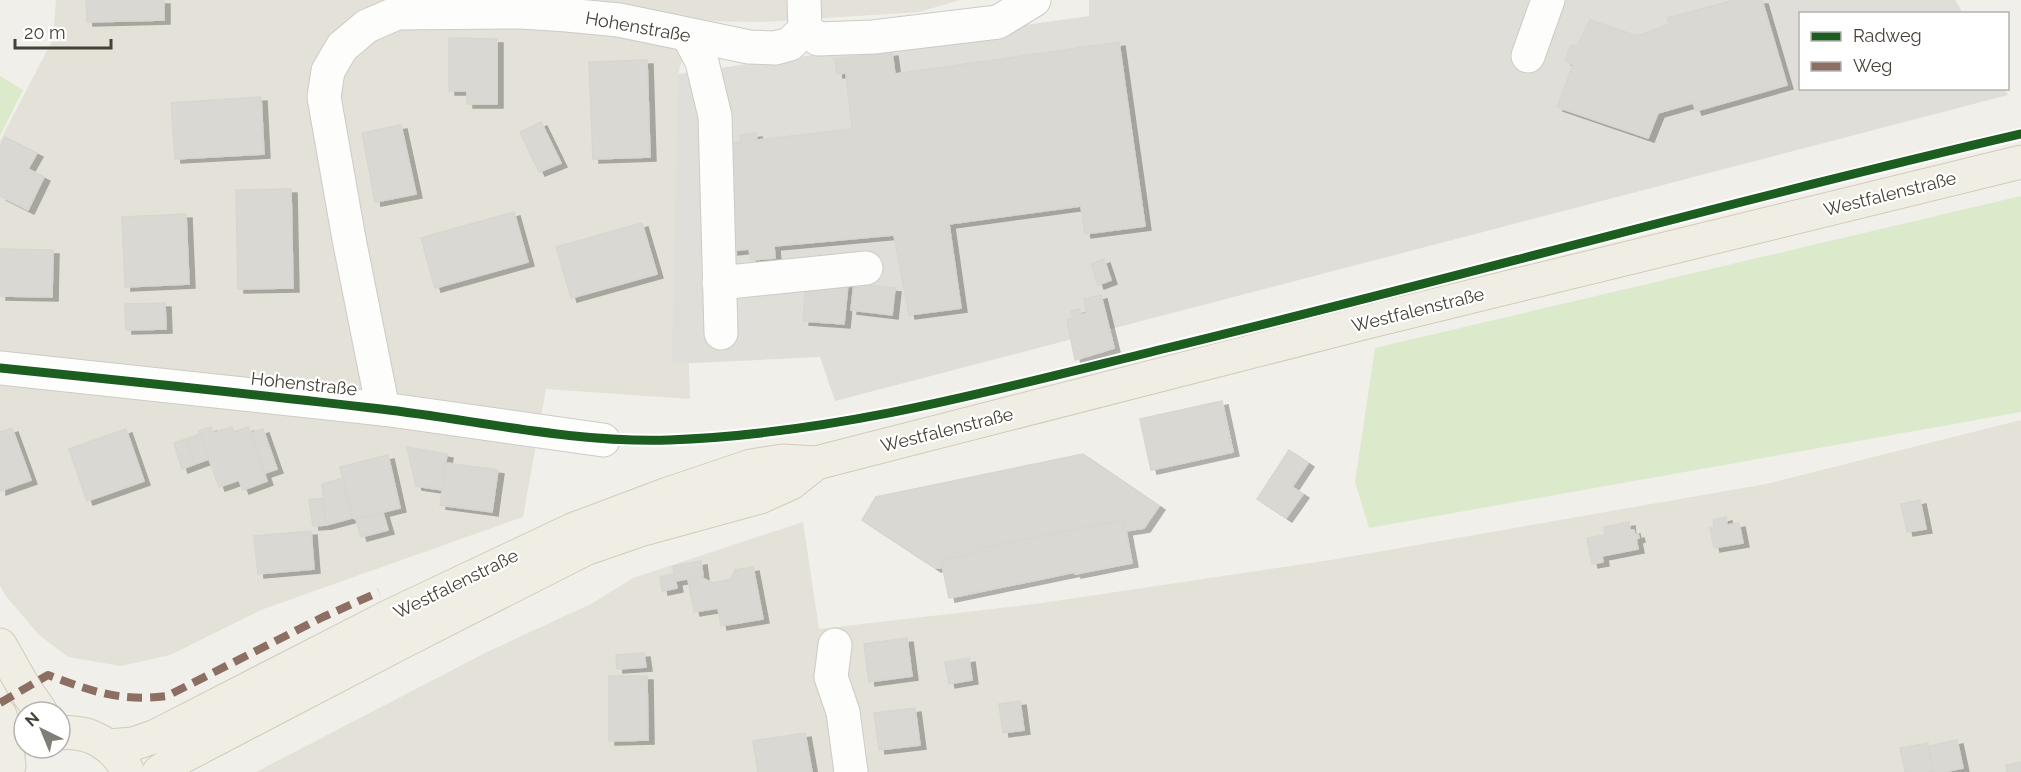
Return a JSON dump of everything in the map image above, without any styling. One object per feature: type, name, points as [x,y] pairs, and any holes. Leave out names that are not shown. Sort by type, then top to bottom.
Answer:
[{"type":"main road","name":"Westfalenstraße","points":[[119,759],[133,744],[156,736],[390,616],[572,530],[751,465],[783,461],[816,463],[1346,328],[2021,162]]},
{"type":"main road","name":"Westfalenstraße","points":[[159,772],[174,761],[308,690],[585,549],[643,529],[760,497],[791,483],[816,463]]},
{"type":"main road","points":[[0,645],[35,700]]},
{"type":"main road","points":[[0,715],[14,762]]},
{"type":"main road","points":[[72,731],[95,738],[119,759]]},
{"type":"street","points":[[805,15],[818,39],[873,37],[998,22],[1034,0]]},
{"type":"street","points":[[1528,56],[1548,0]]},
{"type":"street","name":"Hohenstraße","points":[[383,409],[349,239],[324,96],[328,71],[342,47],[367,26],[397,13],[521,12],[619,20],[749,47],[775,48],[790,44],[805,15]]},
{"type":"street","points":[[688,35],[702,62],[716,116],[721,333]]},
{"type":"street","points":[[719,283],[866,268]]},
{"type":"street","name":"Hohenstraße","points":[[0,368],[383,409],[603,440]]},
{"type":"street","points":[[835,645],[831,677],[843,712],[851,772]]},
{"type":"shaded area","points":[[56,0],[960,0],[919,12],[764,22],[693,21],[678,74],[690,399],[546,389],[523,517],[261,610],[170,655],[121,666],[68,657],[38,634],[0,586],[0,141],[53,39]]},
{"type":"shaded area","points":[[1089,0],[1955,0],[1962,12],[1799,12],[1799,90],[2005,90],[2008,95],[835,401],[820,357],[672,364],[678,74],[1089,16]]},
{"type":"shaded area","points":[[2021,420],[2021,772],[256,772],[487,652],[591,604],[633,578],[803,522],[819,629],[1035,604],[1331,560],[1766,484]]},
{"type":"green space","points":[[0,76],[23,90],[0,136]]},
{"type":"green space","points":[[2021,196],[2021,412],[1369,528],[1355,482],[1375,348]]},
{"type":"building","points":[[86,0],[164,0],[164,20],[87,22]]},
{"type":"building","points":[[1735,0],[1762,0],[1787,85],[1696,111],[1693,103],[1658,113],[1648,138],[1557,107],[1573,65],[1565,61],[1571,45],[1577,46],[1590,20],[1637,36],[1670,24],[1667,18]]},
{"type":"building","points":[[449,38],[497,39],[497,104],[467,104],[467,91],[449,91]]},
{"type":"building","points":[[1119,42],[1145,226],[1085,234],[1081,206],[949,224],[961,308],[909,315],[894,235],[774,246],[775,258],[751,260],[749,249],[732,251],[719,144],[741,142],[740,135],[756,133],[757,140],[852,129],[846,73],[837,74],[835,59],[892,52],[895,74]]},
{"type":"building","points":[[647,60],[650,157],[593,159],[589,62]]},
{"type":"building","points":[[261,97],[264,154],[175,159],[171,103]]},
{"type":"building","points":[[541,122],[561,163],[539,172],[520,132]]},
{"type":"building","points":[[401,125],[416,194],[375,202],[362,133]]},
{"type":"building","points":[[5,137],[37,153],[28,169],[44,177],[28,210],[0,196],[0,147]]},
{"type":"building","points":[[291,189],[293,288],[238,289],[236,190]]},
{"type":"building","points":[[514,212],[528,262],[435,288],[421,238]]},
{"type":"building","points":[[186,214],[189,284],[125,287],[122,217]]},
{"type":"building","points":[[642,223],[657,274],[571,298],[556,247]]},
{"type":"building","points":[[0,249],[53,250],[52,297],[0,296]]},
{"type":"building","points":[[1104,259],[1111,280],[1098,285],[1091,264]]},
{"type":"building","points":[[806,282],[848,284],[844,324],[803,321]]},
{"type":"building","points":[[854,284],[895,288],[892,315],[851,310]]},
{"type":"building","points":[[1101,295],[1114,348],[1075,360],[1067,320],[1073,318],[1071,311],[1079,309],[1081,315],[1087,313],[1084,299]]},
{"type":"building","points":[[165,303],[166,329],[126,330],[125,304]]},
{"type":"building","points":[[1222,401],[1233,452],[1151,470],[1140,419]]},
{"type":"building","points":[[211,427],[213,433],[232,427],[234,432],[248,427],[267,481],[243,490],[239,480],[219,487],[199,431]]},
{"type":"building","points":[[12,428],[31,480],[0,491],[0,432]]},
{"type":"building","points":[[126,429],[144,481],[87,501],[69,449]]},
{"type":"building","points":[[263,429],[277,469],[265,473],[250,433]]},
{"type":"building","points":[[200,434],[209,459],[195,464],[186,439]]},
{"type":"building","points":[[186,439],[195,464],[182,469],[174,443]]},
{"type":"building","points":[[407,447],[447,454],[442,490],[416,486]]},
{"type":"building","points":[[1289,450],[1308,463],[1292,487],[1303,494],[1286,518],[1257,499]]},
{"type":"building","points":[[1083,454],[1159,506],[1144,528],[1126,531],[1124,520],[978,549],[979,553],[941,560],[943,568],[935,568],[862,520],[876,497]]},
{"type":"building","points":[[388,455],[400,508],[352,518],[340,467]]},
{"type":"building","points":[[446,463],[498,470],[492,512],[440,505]]},
{"type":"building","points":[[343,478],[352,518],[326,525],[322,484]]},
{"type":"building","points":[[323,498],[326,525],[313,526],[309,500]]},
{"type":"building","points":[[1920,500],[1926,529],[1907,532],[1901,504]]},
{"type":"building","points":[[383,513],[388,530],[361,537],[356,519]]},
{"type":"building","points":[[1726,517],[1727,525],[1739,523],[1743,543],[1714,548],[1710,528],[1714,528],[1713,520]]},
{"type":"building","points":[[1124,520],[1132,563],[1075,574],[1075,572],[949,598],[941,560],[979,553],[978,549]]},
{"type":"building","points":[[1629,522],[1630,530],[1634,530],[1635,535],[1638,534],[1639,538],[1636,539],[1638,549],[1602,556],[1603,562],[1592,564],[1587,538],[1605,535],[1604,527]]},
{"type":"building","points":[[311,531],[314,569],[258,574],[254,536]]},
{"type":"building","points":[[701,561],[703,576],[675,581],[673,566]]},
{"type":"building","points":[[753,567],[763,619],[721,626],[718,608],[694,612],[688,579],[700,577],[713,583],[731,579],[735,570]]},
{"type":"building","points":[[674,574],[677,588],[662,591],[660,577]]},
{"type":"building","points":[[907,638],[912,676],[869,682],[864,644]]},
{"type":"building","points":[[644,653],[646,667],[617,669],[616,655]]},
{"type":"building","points":[[969,658],[972,680],[949,684],[945,662]]},
{"type":"building","points":[[609,676],[647,676],[648,740],[609,741]]},
{"type":"building","points":[[1020,701],[1024,730],[1003,733],[999,704]]},
{"type":"building","points":[[915,708],[920,745],[879,750],[874,713]]},
{"type":"building","points":[[805,733],[812,772],[758,772],[753,741]]},
{"type":"building","points":[[1957,740],[1963,768],[1933,772],[1929,746]]},
{"type":"building","points":[[1928,743],[1933,771],[1905,772],[1900,748]]},
{"type":"building","points":[[2021,762],[2021,772],[2007,772],[2006,765]]},
{"type":"marked path","points":[[0,703],[48,675],[106,694],[135,698],[167,696],[323,617],[379,592]]},
{"type":"cycle path","points":[[0,368],[381,409],[596,438],[669,440],[795,429],[858,419],[982,393],[2021,134]]}]
